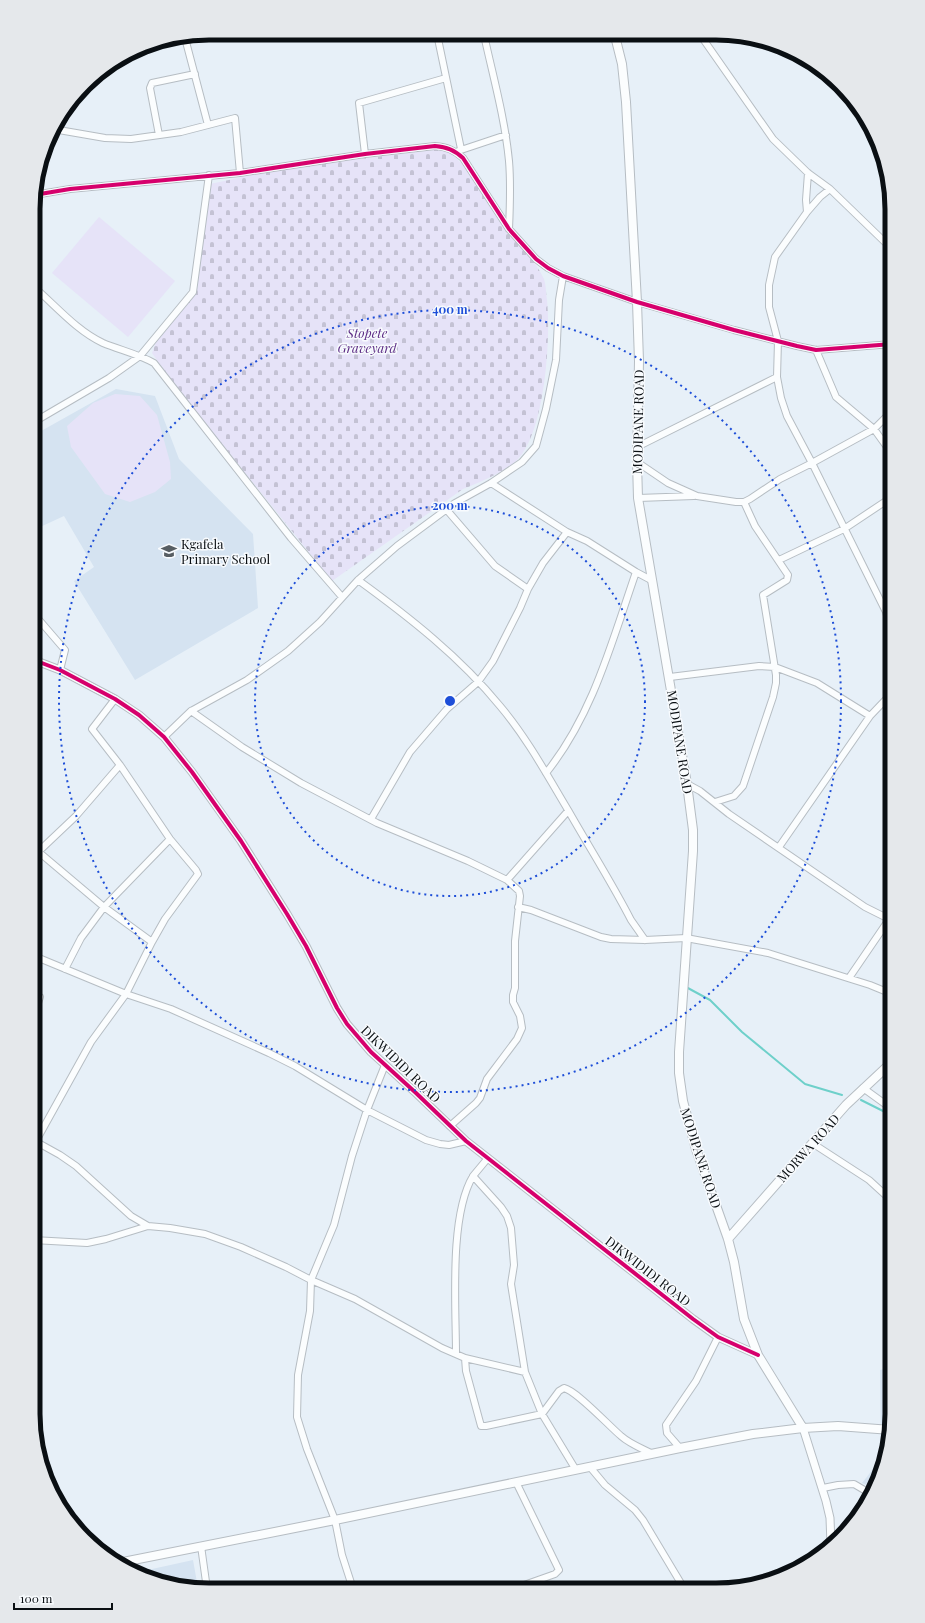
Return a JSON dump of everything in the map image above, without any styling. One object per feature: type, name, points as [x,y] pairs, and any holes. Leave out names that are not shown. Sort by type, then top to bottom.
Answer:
[{"type":"main road","name":"MODIPANE ROAD","points":[[616,40],[622,64],[626,102],[637,302],[639,361],[637,447],[638,498],[651,580],[670,677],[687,784],[693,842],[679,1052],[679,1072],[683,1101],[696,1149],[728,1239],[734,1262],[744,1319],[758,1355],[803,1428]]},
{"type":"main road","name":"MORWA ROAD","points":[[728,1239],[812,1143],[863,1088],[885,1068]]},
{"type":"main road","points":[[126,1561],[753,1434],[803,1428],[838,1426],[885,1430]]},
{"type":"street","points":[[438,40],[458,150],[509,228],[536,258],[548,268],[563,276],[637,302],[778,342],[816,350],[885,345]]},
{"type":"street","points":[[485,40],[506,135],[511,192],[509,228]]},
{"type":"street","points":[[704,40],[773,139],[808,173],[830,189],[885,242]]},
{"type":"street","points":[[186,41],[208,125]]},
{"type":"street","points":[[159,135],[150,88],[152,83],[195,74]]},
{"type":"street","points":[[365,154],[359,103],[446,78]]},
{"type":"street","points":[[59,131],[105,138],[131,139],[181,132],[234,118],[240,172]]},
{"type":"street","points":[[40,194],[70,189],[240,172],[365,154],[435,146],[458,150],[506,135]]},
{"type":"street","points":[[808,173],[806,200],[808,212]]},
{"type":"street","points":[[40,418],[109,378],[140,356],[193,292],[209,175]]},
{"type":"street","points":[[830,189],[820,197],[775,257],[769,285],[769,307],[778,342],[777,377],[781,398],[787,416],[885,610]]},
{"type":"street","points":[[164,737],[191,712],[247,680],[282,655],[320,622],[358,580],[397,546],[446,509],[491,483],[522,462],[536,446],[546,409],[556,360],[559,300],[563,276]]},
{"type":"street","points":[[40,292],[83,331],[103,343],[140,356],[159,368],[286,533],[342,597]]},
{"type":"street","points":[[816,350],[836,397],[874,430],[885,445]]},
{"type":"street","points":[[637,447],[777,377]]},
{"type":"street","points":[[638,498],[697,496],[744,502],[780,479],[874,430],[885,418]]},
{"type":"street","points":[[637,462],[668,483],[697,496]]},
{"type":"street","points":[[491,483],[567,532],[587,541],[651,580]]},
{"type":"street","points":[[715,802],[734,796],[743,786],[776,683],[775,667],[763,595],[787,580],[788,575],[755,526],[744,502]]},
{"type":"street","points":[[778,560],[844,529],[885,502]]},
{"type":"street","points":[[446,509],[495,566],[528,588]]},
{"type":"street","points":[[371,819],[410,752],[447,709],[478,682],[493,661],[528,588],[543,563],[567,532]]},
{"type":"street","points":[[546,773],[567,745],[581,720],[614,636],[636,572]]},
{"type":"street","points":[[358,580],[404,614],[440,645],[500,706],[518,730],[546,773],[631,920],[645,940]]},
{"type":"street","points":[[40,621],[65,650],[60,670]]},
{"type":"street","name":"DIKWIDIDI ROAD","points":[[40,662],[60,670],[115,699],[139,715],[164,737],[192,772],[241,841],[306,946],[337,1008],[347,1024],[384,1065],[416,1093],[466,1141],[693,1319],[718,1337],[758,1355]]},
{"type":"street","points":[[670,677],[760,666],[775,667],[817,683],[870,716]]},
{"type":"street","points":[[40,1132],[91,1042],[126,994],[165,919],[198,874],[170,840],[120,765],[92,729],[115,699]]},
{"type":"street","points":[[779,847],[870,716],[885,700]]},
{"type":"street","points":[[191,712],[248,751],[301,783],[377,823],[468,861],[507,880],[519,891],[520,896],[515,941],[515,988],[513,1002],[520,1016],[522,1028],[517,1039],[487,1079],[480,1098],[450,1126]]},
{"type":"street","points":[[40,847],[71,821],[120,765]]},
{"type":"street","points":[[687,784],[694,787],[729,814],[865,907],[885,915]]},
{"type":"street","points":[[507,880],[568,811]]},
{"type":"street","points":[[65,970],[81,938],[104,907],[170,840]]},
{"type":"street","points":[[40,853],[104,907],[152,942]]},
{"type":"street","points":[[518,907],[531,910],[601,937],[611,939],[645,940],[686,938],[768,954],[849,978],[885,991]]},
{"type":"street","points":[[849,978],[885,924]]},
{"type":"street","points":[[40,959],[126,994],[171,1009],[295,1066],[367,1110],[426,1140],[449,1145],[466,1141]]},
{"type":"street","points":[[350,1583],[334,1520],[307,1449],[297,1416],[298,1375],[310,1311],[311,1280],[334,1225],[352,1156],[384,1065]]},
{"type":"street","points":[[863,1088],[885,1104]]},
{"type":"street","points":[[812,1143],[869,1180],[885,1195]]},
{"type":"street","points":[[40,1144],[76,1166],[131,1216],[148,1226]]},
{"type":"street","points":[[456,1354],[456,1249],[462,1199],[472,1176],[488,1158]]},
{"type":"street","points":[[472,1176],[501,1207],[509,1221],[514,1265],[511,1284],[525,1372],[542,1414],[576,1470]]},
{"type":"street","points":[[40,1240],[87,1243],[106,1239],[148,1226],[205,1234],[241,1247],[286,1267],[355,1300],[442,1348],[465,1358],[525,1372]]},
{"type":"street","points":[[680,1448],[667,1433],[666,1425],[696,1381],[718,1337]]},
{"type":"street","points":[[465,1358],[466,1371],[481,1426],[542,1414],[559,1391],[564,1388],[627,1441],[651,1454]]},
{"type":"street","points":[[803,1428],[830,1518],[830,1539]]},
{"type":"street","points":[[590,1467],[605,1485],[635,1510],[644,1520],[681,1583]]},
{"type":"street","points":[[516,1482],[559,1569],[555,1574],[532,1583]]},
{"type":"street","points":[[822,1488],[854,1484],[866,1491]]},
{"type":"street","points":[[201,1546],[205,1583]]},
{"type":"shaded area","name":"Kgafela Primary School","points":[[116,389],[155,396],[179,459],[253,534],[258,608],[135,680],[74,581],[94,567],[64,516],[40,527],[40,432]]},
{"type":"shaded area","points":[[885,1369],[885,1425],[881,1451],[880,1370]]},
{"type":"shaded area","points":[[877,1464],[869,1486],[862,1483]]},
{"type":"shaded area","points":[[193,1560],[197,1583],[176,1580],[145,1570]]},
{"type":"green space","name":"Stopete Graveyard","points":[[442,149],[451,154],[466,168],[495,214],[527,254],[544,279],[547,300],[548,337],[547,359],[540,406],[527,445],[518,459],[507,468],[463,489],[332,581],[205,423],[152,353],[157,339],[197,290],[210,184],[285,168]]},
{"type":"green space","points":[[99,217],[175,281],[128,337],[52,273]]},
{"type":"green space","points":[[115,394],[140,396],[157,415],[170,462],[171,479],[155,492],[130,502],[105,494],[71,447],[67,426],[93,403]]},
{"type":"waterway","points":[[686,987],[710,1000],[742,1032],[805,1084],[842,1095]]},
{"type":"waterway","points":[[861,1100],[885,1112]]},
{"type":"cycle path","points":[[40,194],[70,189],[240,173],[365,154],[439,146],[450,149],[463,158],[509,229],[536,259],[548,268],[563,276],[637,302],[734,330],[797,346],[816,350],[885,345]]},
{"type":"cycle path","points":[[40,662],[60,670],[115,699],[139,715],[164,737],[192,772],[241,841],[306,946],[337,1008],[347,1024],[371,1052],[466,1141],[693,1319],[718,1337],[758,1355]]},
{"type":"place","name":"Kgafela Primary School","points":[[169,551]]}]
